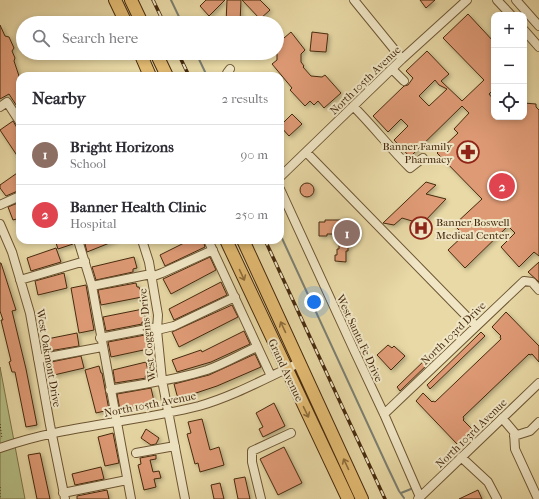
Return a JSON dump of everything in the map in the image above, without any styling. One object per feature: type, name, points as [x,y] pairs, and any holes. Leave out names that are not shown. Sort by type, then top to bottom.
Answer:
[{"type":"highway","points":[[115,0],[123,16]]},
{"type":"highway","points":[[131,0],[139,16]]},
{"type":"highway","points":[[143,60],[148,72]]},
{"type":"highway","points":[[159,60],[165,72]]},
{"type":"highway","name":"Grand Avenue","points":[[228,244],[348,499]]},
{"type":"highway","name":"Grand Avenue","points":[[244,244],[362,499]]},
{"type":"street","points":[[354,0],[402,59]]},
{"type":"street","name":"North 105th Avenue","points":[[284,173],[402,59],[467,0]]},
{"type":"street","points":[[497,0],[508,12]]},
{"type":"street","points":[[516,0],[539,26]]},
{"type":"street","points":[[527,33],[539,47]]},
{"type":"street","points":[[392,69],[404,82]]},
{"type":"street","points":[[0,107],[7,102],[16,116]]},
{"type":"street","points":[[354,106],[410,168],[423,158]]},
{"type":"street","points":[[306,152],[476,326]]},
{"type":"street","points":[[0,205],[16,198]]},
{"type":"street","name":"West Santa Fe Drive","points":[[284,198],[384,414],[419,498]]},
{"type":"street","name":"West Oakmont Drive","points":[[0,224],[12,252],[30,313],[64,496]]},
{"type":"street","points":[[79,244],[92,286],[100,338],[131,499]]},
{"type":"street","name":"West Coggins Drive","points":[[143,244],[149,262],[158,315],[157,328],[162,380],[185,499]]},
{"type":"street","points":[[210,244],[271,376]]},
{"type":"street","points":[[92,286],[162,273],[212,250]]},
{"type":"street","points":[[20,280],[85,261]]},
{"type":"street","name":"North 103rd Drive","points":[[384,414],[524,281],[532,282],[539,290]]},
{"type":"street","points":[[100,338],[174,326],[234,297]]},
{"type":"street","points":[[38,358],[102,347]]},
{"type":"street","points":[[110,390],[208,370],[257,347]]},
{"type":"street","name":"North 105th Avenue","points":[[0,448],[25,439],[168,412],[211,402],[235,393],[299,363]]},
{"type":"street","name":"North 103rd Avenue","points":[[419,498],[539,383]]},
{"type":"street","points":[[502,418],[512,429],[515,449],[538,499]]},
{"type":"street","points":[[514,436],[530,430],[539,422]]},
{"type":"street","points":[[261,499],[252,462],[252,451],[291,433]]},
{"type":"street","points":[[136,453],[175,446]]},
{"type":"street","points":[[461,458],[488,482],[497,499]]},
{"type":"street","points":[[64,496],[128,480]]},
{"type":"path","points":[[0,424],[3,440],[0,448]]},
{"type":"path","points":[[0,487],[0,499]]},
{"type":"green space","points":[[0,367],[25,499],[0,499]]},
{"type":"building","points":[[206,0],[225,0],[209,16],[200,6]]},
{"type":"building","points":[[227,0],[241,0],[240,16],[226,16]]},
{"type":"building","points":[[242,0],[260,0],[270,10],[263,16],[257,16]]},
{"type":"building","points":[[420,0],[435,0],[426,8]]},
{"type":"building","points":[[468,14],[491,39],[491,92],[489,94],[491,96],[491,120],[527,120],[527,103],[536,104],[536,107],[539,110],[539,256],[534,252],[519,267],[501,247],[515,233],[508,226],[465,268],[448,250],[464,235],[454,225],[482,199],[437,153],[458,133],[454,129],[469,113],[462,106],[410,157],[394,140],[408,126],[401,119],[388,132],[373,116],[404,86],[408,85],[413,78],[406,71],[427,51],[449,74],[441,81],[462,101],[484,80],[443,38]],"holes":[[[435,80],[439,85],[447,89],[429,106],[419,96]]]},
{"type":"building","points":[[0,25],[5,36],[9,37],[14,48],[12,51],[18,72],[16,72],[16,105],[9,94],[0,99]]},
{"type":"building","points":[[291,32],[305,50],[301,54],[301,62],[304,66],[303,67],[311,76],[322,77],[325,75],[341,93],[324,108],[318,101],[314,105],[310,101],[305,106],[290,90],[292,88],[284,78],[284,72],[279,72],[272,64],[277,60],[284,60],[284,38]]},
{"type":"building","points":[[312,32],[328,34],[326,52],[310,51]]},
{"type":"building","points":[[292,114],[302,124],[289,136],[284,130],[284,122]]},
{"type":"building","points":[[13,121],[16,126],[16,154],[0,130]]},
{"type":"building","points":[[16,174],[16,192],[6,196],[0,188],[0,185]]},
{"type":"building","points":[[426,182],[436,185],[426,194],[446,199],[422,224],[402,218],[394,225],[383,223]]},
{"type":"building","points":[[304,183],[310,183],[314,187],[314,193],[310,197],[304,197],[300,193],[300,187]]},
{"type":"building","points":[[16,204],[16,219],[13,220],[8,207]]},
{"type":"building","points":[[325,220],[348,220],[348,223],[350,223],[350,230],[353,230],[353,236],[350,236],[350,240],[348,240],[346,262],[335,261],[337,249],[339,249],[339,234],[319,236],[319,222],[325,222]]},
{"type":"building","points":[[56,244],[73,244],[58,249]]},
{"type":"building","points":[[85,244],[107,244],[87,252]]},
{"type":"building","points":[[182,244],[204,244],[205,247],[165,266],[160,255]]},
{"type":"building","points":[[56,248],[61,262],[31,271],[27,258]]},
{"type":"building","points":[[134,257],[137,268],[133,269],[133,272],[96,280],[92,267]]},
{"type":"building","points":[[210,257],[216,270],[171,294],[163,279]]},
{"type":"building","points":[[539,262],[539,282],[528,272]]},
{"type":"building","points":[[0,263],[16,310],[12,311],[26,369],[37,425],[26,427],[15,372],[12,372],[9,362],[11,361],[0,311]]},
{"type":"building","points":[[64,273],[67,288],[38,295],[35,281]]},
{"type":"building","points":[[221,282],[227,295],[174,320],[169,309]]},
{"type":"building","points":[[136,283],[142,297],[101,305],[98,290]]},
{"type":"building","points":[[86,285],[94,330],[79,333],[71,288]]},
{"type":"building","points":[[232,305],[238,317],[179,347],[172,332]]},
{"type":"building","points":[[143,309],[146,321],[142,322],[142,324],[106,331],[103,317]]},
{"type":"building","points":[[506,312],[539,346],[539,362],[532,354],[529,354],[463,417],[463,420],[472,429],[457,444],[416,401],[423,393],[432,402],[435,402],[501,339],[501,336],[492,327]]},
{"type":"building","points":[[244,331],[250,344],[211,362],[177,372],[172,360],[201,350],[202,352]]},
{"type":"building","points":[[481,332],[485,336],[430,389],[427,385]]},
{"type":"building","points":[[77,333],[79,346],[49,351],[47,339]]},
{"type":"building","points":[[145,335],[148,349],[111,357],[108,342]]},
{"type":"building","points":[[388,345],[392,348],[394,346],[405,356],[391,370],[377,355]]},
{"type":"building","points":[[255,354],[261,367],[217,386],[178,399],[174,384],[209,375]]},
{"type":"building","points":[[81,356],[84,368],[54,375],[51,362]]},
{"type":"building","points":[[429,356],[432,360],[400,391],[397,387]]},
{"type":"building","points":[[146,362],[149,375],[145,376],[146,378],[115,383],[113,370]]},
{"type":"building","points":[[99,366],[102,373],[109,410],[96,413],[85,370]]},
{"type":"building","points":[[151,388],[154,401],[120,410],[117,394]]},
{"type":"building","points":[[274,403],[285,426],[263,437],[259,429],[263,427],[256,413]]},
{"type":"building","points":[[202,419],[210,450],[219,447],[224,465],[200,472],[198,463],[195,464],[187,434],[191,433],[188,422]]},
{"type":"building","points":[[146,429],[159,438],[156,444],[151,445],[141,438]]},
{"type":"building","points":[[113,433],[119,463],[105,466],[98,437]]},
{"type":"building","points":[[284,447],[302,483],[278,495],[260,459]]},
{"type":"building","points":[[40,453],[50,499],[37,499],[28,455]]},
{"type":"building","points":[[156,455],[156,459],[150,460],[153,472],[159,471],[161,478],[154,479],[156,487],[144,490],[138,465],[141,464],[140,458]]},
{"type":"building","points":[[101,467],[104,479],[75,485],[72,474]]},
{"type":"building","points":[[245,477],[250,499],[238,499],[234,479]]},
{"type":"building","points":[[220,483],[224,499],[214,499],[211,485]]},
{"type":"building","points":[[107,490],[109,499],[77,499],[77,496]]},
{"type":"building","points":[[478,490],[482,499],[459,499]]},
{"type":"waterway","points":[[171,0],[179,16]]},
{"type":"waterway","points":[[199,60],[205,72]]},
{"type":"waterway","points":[[284,243],[388,468],[404,498]]},
{"type":"waterway","points":[[401,493],[411,489]]},
{"type":"railway","points":[[153,0],[161,16]]},
{"type":"railway","points":[[181,60],[187,72]]},
{"type":"railway","points":[[267,244],[385,499]]},
{"type":"place","name":"Banner Family Pharmacy","points":[[468,152]]},
{"type":"place","name":"Banner Health Clinic","points":[[502,186]]},
{"type":"place","name":"Banner Boswell Medical Center","points":[[421,228]]},
{"type":"place","name":"Bright Horizons","points":[[347,233]]}]
